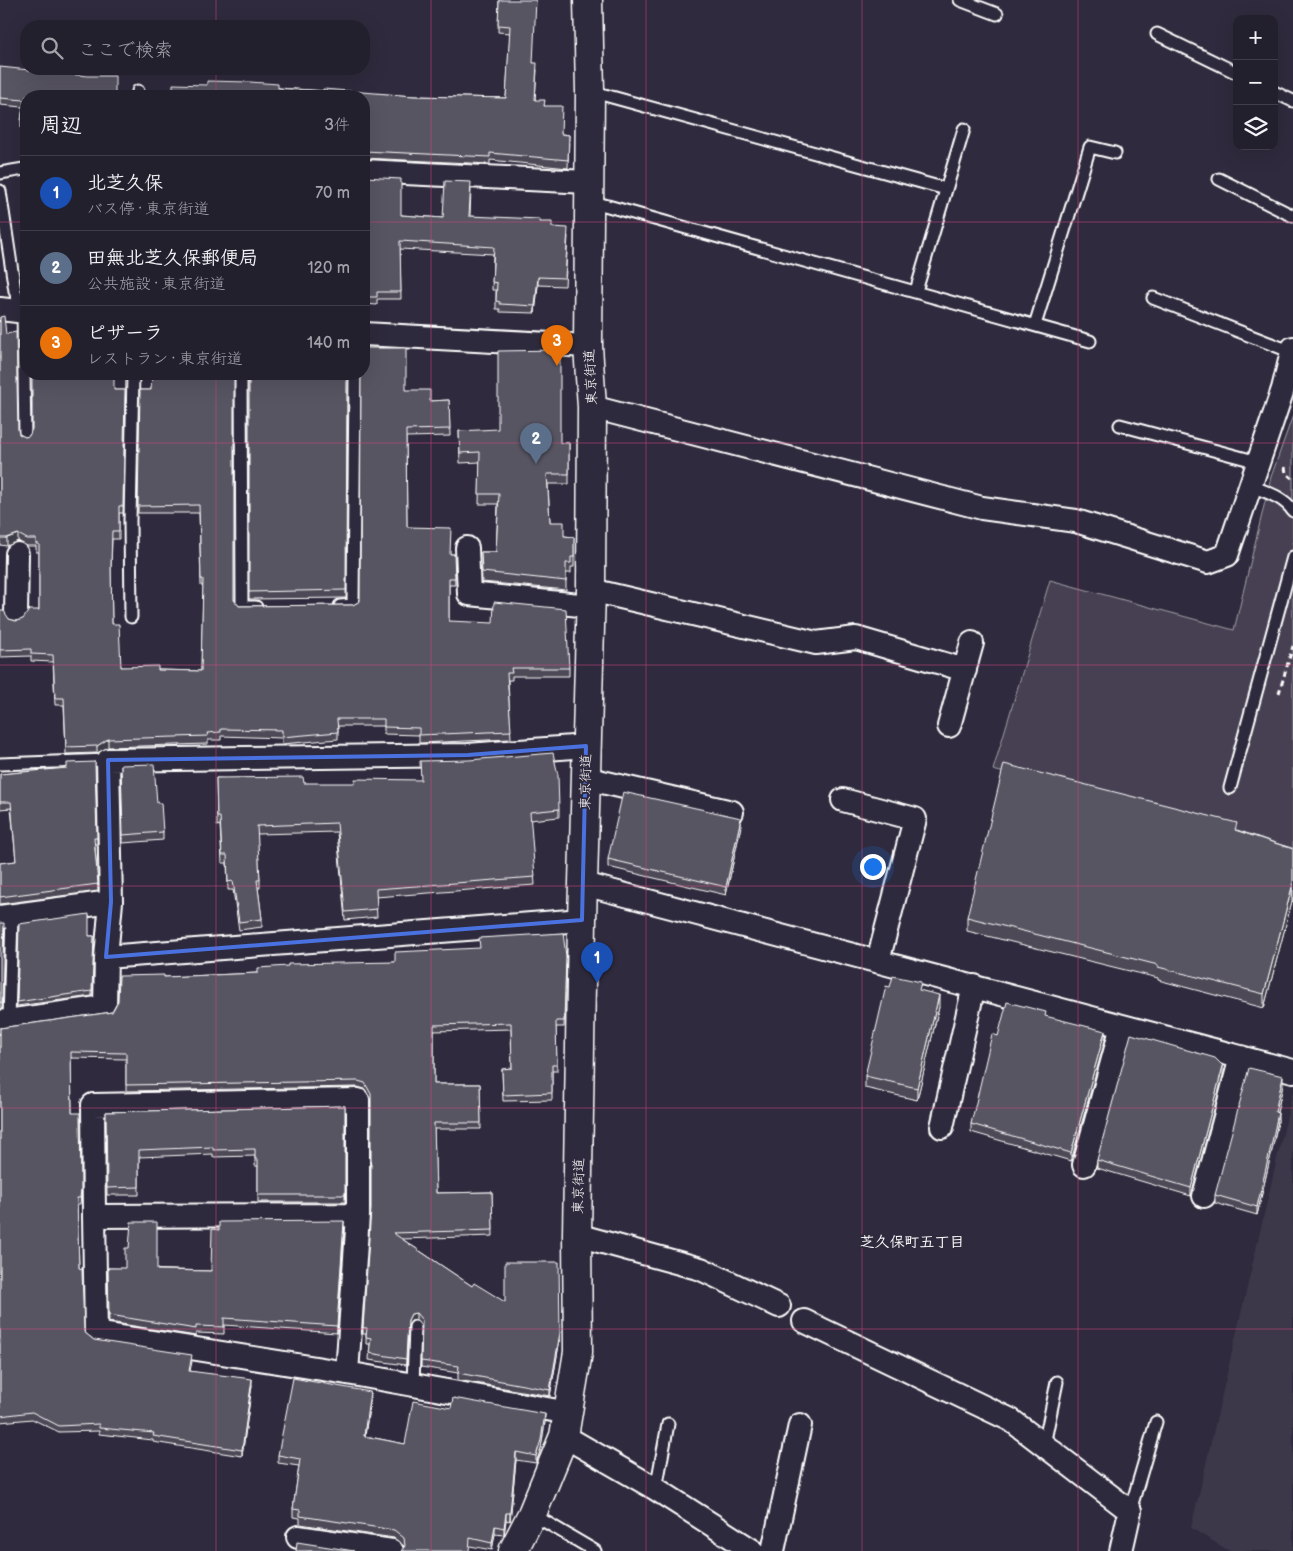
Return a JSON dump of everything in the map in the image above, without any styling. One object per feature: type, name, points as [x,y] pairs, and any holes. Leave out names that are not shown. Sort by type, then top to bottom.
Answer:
[{"type":"street","name":"東京街道","points":[[513,1551],[532,1514],[567,1425],[578,1352],[577,1235],[592,407],[588,346],[590,91],[588,0]]},
{"type":"street","points":[[370,172],[588,191]]},
{"type":"street","points":[[0,309],[20,311]]},
{"type":"street","points":[[370,334],[588,346]]},
{"type":"street","points":[[592,407],[982,508],[1076,521],[1208,562],[1227,555],[1249,485],[1283,389],[1293,350]]},
{"type":"street","points":[[467,548],[469,594],[590,598],[816,644],[856,638],[965,670]]},
{"type":"street","points":[[16,615],[8,582],[18,554]]},
{"type":"street","points":[[949,726],[972,644]]},
{"type":"street","points":[[5,1021],[105,1007],[106,957],[111,902],[108,760],[468,755],[586,746]]},
{"type":"street","points":[[585,778],[732,812]]},
{"type":"street","points":[[843,800],[915,819],[878,961]]},
{"type":"street","points":[[584,884],[1293,1071]]},
{"type":"street","points":[[6,917],[111,902]]},
{"type":"street","points":[[106,957],[582,920]]},
{"type":"street","points":[[942,1127],[974,986]]},
{"type":"street","points":[[1084,1165],[1122,1026]]},
{"type":"street","points":[[1204,1196],[1241,1057]]},
{"type":"street","points":[[347,1373],[358,1215],[358,1100],[93,1105],[96,1333],[414,1384],[567,1425],[656,1490],[753,1551]]},
{"type":"street","points":[[94,1216],[358,1215]]},
{"type":"street","points":[[577,1235],[702,1269],[779,1306]]},
{"type":"street","points":[[804,1321],[1011,1420],[1130,1512],[1121,1551]]},
{"type":"street","points":[[773,1551],[800,1425]]},
{"type":"street","points":[[298,1537],[358,1549],[392,1551]]},
{"type":"lane","points":[[960,0],[997,14]]},
{"type":"lane","points":[[1157,34],[1233,71]]},
{"type":"lane","points":[[590,91],[946,189]]},
{"type":"lane","points":[[1278,94],[1293,101]]},
{"type":"lane","points":[[916,291],[964,129]]},
{"type":"lane","points":[[1035,325],[1090,147],[1115,154]]},
{"type":"lane","points":[[0,173],[20,170]]},
{"type":"lane","points":[[1219,179],[1293,216]]},
{"type":"lane","points":[[0,191],[15,291],[20,302]]},
{"type":"lane","points":[[588,191],[916,291],[1090,340]]},
{"type":"lane","points":[[1153,298],[1293,350]]},
{"type":"lane","points":[[25,380],[25,437]]},
{"type":"lane","points":[[131,617],[130,521],[133,380]]},
{"type":"lane","points":[[241,380],[242,607],[269,607]]},
{"type":"lane","points":[[325,606],[353,606],[355,380]]},
{"type":"lane","points":[[1120,425],[1258,462]]},
{"type":"lane","points":[[1249,485],[1279,498],[1288,504],[1293,511]]},
{"type":"lane","points":[[1230,788],[1293,557]]},
{"type":"lane","points":[[0,764],[108,760]]},
{"type":"lane","points":[[5,1021],[6,917]]},
{"type":"lane","points":[[414,1384],[415,1327]]},
{"type":"lane","points":[[1044,1445],[1057,1382]]},
{"type":"lane","points":[[1130,1512],[1156,1422]]},
{"type":"lane","points":[[656,1490],[668,1424]]},
{"type":"lane","points":[[532,1514],[595,1551]]},
{"type":"path","points":[[1276,702],[1293,646]]},
{"type":"highlighted area","points":[[586,746],[582,920],[106,957],[111,902],[108,760],[468,755]]},
{"type":"shaded area","points":[[1293,415],[1293,848],[993,770],[1050,580],[1234,630],[1271,477]]},
{"type":"shaded area","points":[[1293,1090],[1293,1551],[1229,1551],[1191,1528]]},
{"type":"building","points":[[499,0],[536,0],[533,63],[537,63],[535,100],[545,100],[544,106],[562,106],[561,134],[569,135],[568,160],[490,153],[490,157],[370,151],[370,93],[414,96],[506,98],[510,26],[498,25]]},
{"type":"building","points":[[0,67],[20,69],[20,75],[115,76],[115,90],[20,90],[20,100],[0,98]]},
{"type":"building","points":[[207,81],[250,82],[278,84],[278,88],[308,90],[173,90],[173,84],[207,85]]},
{"type":"building","points":[[370,177],[401,179],[401,215],[443,218],[445,181],[471,182],[469,216],[540,219],[540,222],[552,222],[552,227],[568,228],[565,278],[538,277],[535,306],[500,304],[500,302],[496,301],[497,283],[492,282],[494,247],[400,241],[401,292],[377,292],[377,297],[370,297]]},
{"type":"building","points":[[4,316],[6,334],[16,332],[19,434],[25,437],[29,436],[32,429],[32,380],[114,380],[114,390],[125,390],[123,506],[119,506],[119,531],[112,531],[111,566],[112,624],[119,624],[121,667],[158,666],[158,670],[201,671],[203,579],[201,579],[199,505],[138,506],[140,390],[151,390],[152,380],[234,380],[234,600],[239,606],[353,605],[360,601],[361,380],[370,380],[370,348],[406,348],[406,390],[430,390],[430,401],[449,400],[450,429],[406,430],[407,527],[451,528],[450,554],[454,554],[455,578],[449,578],[449,621],[493,623],[494,602],[566,609],[569,668],[511,668],[512,673],[507,673],[511,731],[419,735],[419,728],[384,727],[384,719],[337,719],[338,732],[282,737],[282,730],[221,729],[221,732],[207,733],[208,736],[108,739],[97,746],[66,747],[64,698],[55,698],[53,655],[31,654],[31,649],[0,650],[0,611],[4,611],[9,619],[16,621],[23,619],[29,610],[39,610],[39,544],[36,544],[36,539],[27,539],[18,534],[7,538],[0,538],[0,317]]},
{"type":"building","points":[[560,350],[560,443],[569,443],[569,474],[547,474],[550,522],[564,522],[564,536],[574,537],[574,557],[571,557],[571,563],[566,563],[566,581],[482,572],[481,552],[496,552],[499,494],[479,494],[480,452],[460,453],[459,431],[498,429],[498,351]]},
{"type":"building","points":[[249,380],[347,380],[346,590],[249,592]]},
{"type":"building","points":[[553,753],[558,775],[559,809],[530,812],[535,877],[376,889],[377,909],[345,912],[337,823],[257,826],[260,880],[257,880],[262,919],[239,922],[233,881],[228,882],[227,855],[222,855],[220,817],[217,817],[216,778],[303,777],[304,783],[355,783],[355,779],[421,780],[420,761],[469,760]]},
{"type":"building","points":[[95,762],[97,838],[94,838],[98,884],[0,897],[0,863],[16,861],[11,802],[0,802],[0,774],[67,768],[67,763]]},
{"type":"building","points":[[154,764],[157,803],[161,803],[163,832],[123,835],[121,765]]},
{"type":"building","points":[[1004,764],[1237,823],[1235,830],[1293,849],[1293,888],[1264,994],[967,917]]},
{"type":"building","points":[[623,792],[741,818],[726,887],[608,859]]},
{"type":"building","points":[[89,914],[89,936],[94,936],[92,991],[17,1002],[19,924]]},
{"type":"building","points":[[0,923],[4,923],[2,1002],[0,1003]]},
{"type":"building","points":[[563,933],[566,956],[564,1021],[556,1021],[557,1065],[552,1065],[552,1093],[503,1095],[502,1069],[512,1068],[511,1023],[434,1025],[434,1084],[480,1084],[481,1123],[434,1123],[436,1193],[492,1192],[493,1230],[393,1233],[472,1286],[474,1283],[505,1302],[505,1262],[559,1262],[560,1333],[550,1390],[458,1373],[459,1366],[421,1361],[422,1320],[416,1313],[411,1314],[408,1320],[406,1359],[369,1353],[371,1338],[366,1337],[367,1328],[363,1328],[371,1209],[371,1094],[365,1083],[358,1081],[126,1085],[126,1053],[71,1052],[72,1113],[80,1113],[81,1189],[80,1198],[77,1198],[79,1268],[82,1269],[84,1332],[94,1340],[192,1355],[189,1371],[252,1379],[242,1450],[153,1436],[154,1433],[99,1428],[99,1424],[59,1426],[32,1412],[0,1416],[0,1028],[112,1012],[118,1001],[119,976],[164,975],[164,977],[258,973],[258,968],[288,966],[288,964],[395,962],[395,952],[480,948],[479,938]]},
{"type":"building","points":[[893,976],[921,982],[919,990],[939,995],[917,1088],[865,1076],[886,986],[890,987]]},
{"type":"building","points":[[1007,1002],[1046,1012],[1045,1016],[1105,1031],[1071,1153],[971,1124],[992,1034],[998,1036]]},
{"type":"building","points":[[1131,1034],[1215,1058],[1223,1066],[1191,1188],[1097,1160]]},
{"type":"building","points":[[1249,1068],[1283,1076],[1275,1112],[1278,1113],[1257,1207],[1215,1195]]},
{"type":"building","points":[[345,1106],[345,1195],[258,1195],[258,1159],[255,1159],[255,1149],[213,1150],[213,1147],[139,1150],[139,1187],[107,1188],[106,1112]]},
{"type":"building","points":[[344,1221],[337,1326],[224,1318],[224,1327],[196,1326],[196,1329],[109,1315],[108,1268],[125,1268],[125,1248],[129,1248],[131,1222],[157,1222],[157,1270],[211,1271],[212,1229],[219,1230],[219,1222]]},
{"type":"building","points":[[293,1378],[370,1392],[364,1436],[405,1444],[413,1401],[451,1408],[453,1398],[545,1414],[541,1440],[536,1456],[516,1452],[510,1513],[506,1513],[504,1528],[495,1526],[492,1543],[470,1538],[469,1551],[401,1551],[405,1546],[404,1538],[394,1530],[300,1516],[300,1510],[293,1509],[300,1459],[278,1455]]},
{"type":"building","points":[[297,1542],[354,1551],[296,1551]]},
{"type":"place","name":"ピザーラ","points":[[557,366]]},
{"type":"place","name":"田無北芝久保郵便局","points":[[536,464]]},
{"type":"place","name":"北芝久保","points":[[597,983]]},
{"type":"district","name":"芝久保町五丁目","points":[[912,1242]]}]
